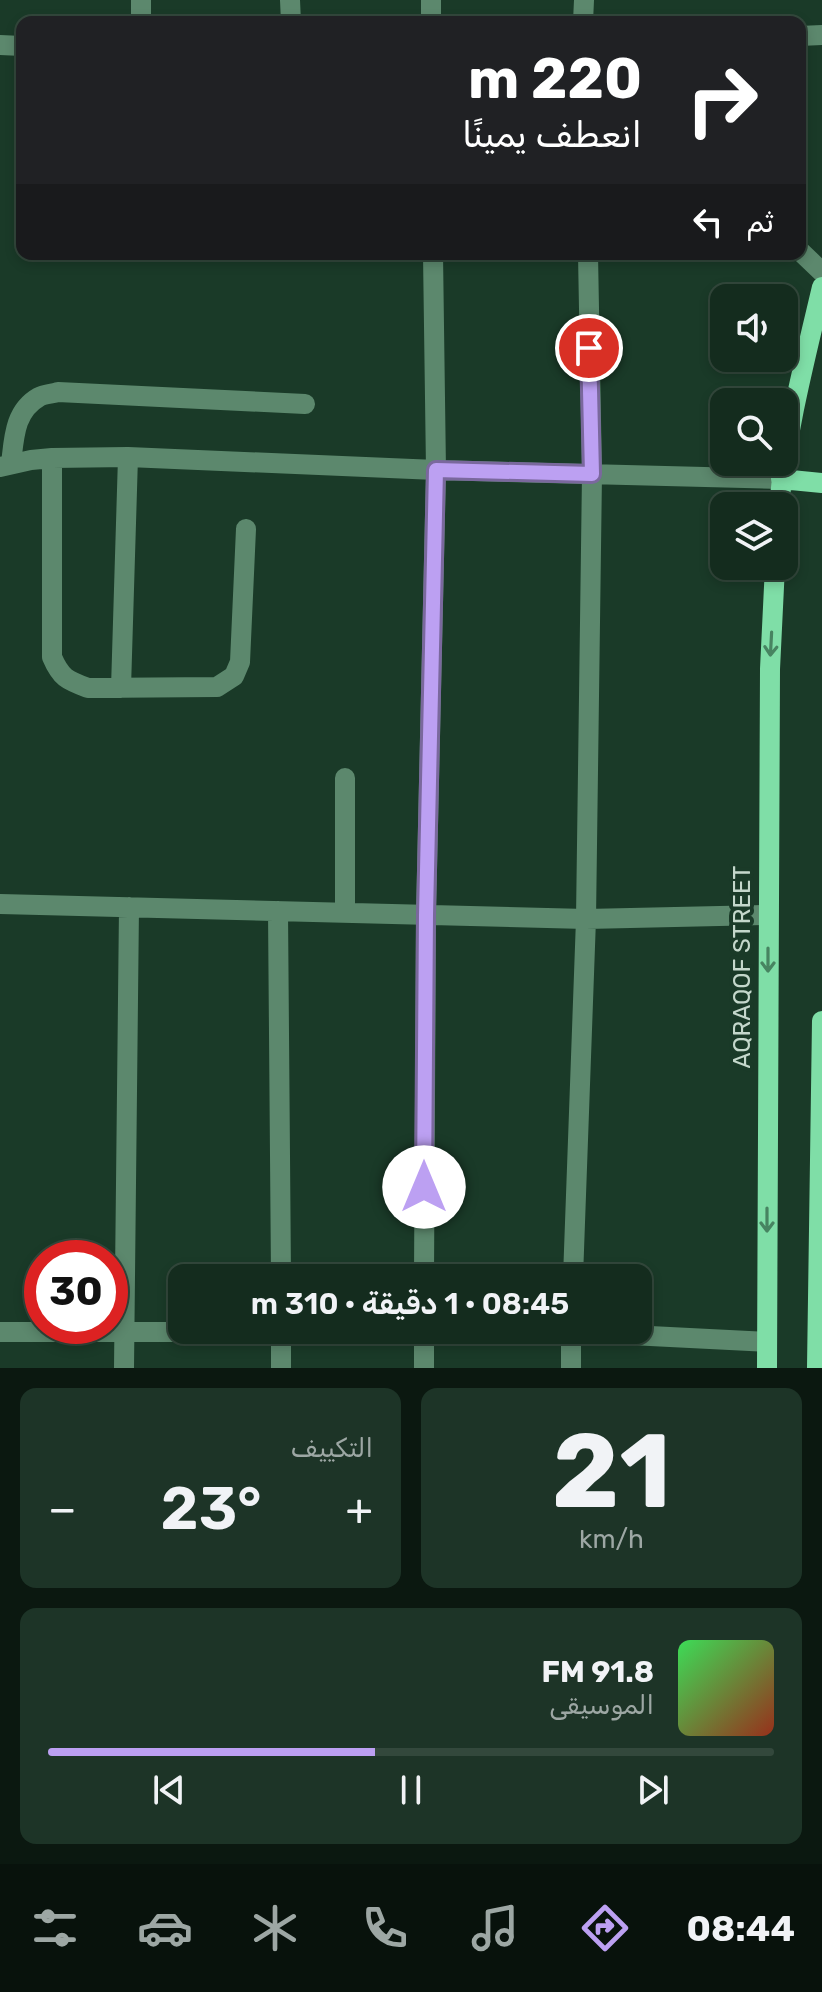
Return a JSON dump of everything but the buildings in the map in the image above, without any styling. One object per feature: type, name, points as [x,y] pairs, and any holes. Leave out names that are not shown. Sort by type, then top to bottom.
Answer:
[{"type":"main road","points":[[780,492],[822,287]]},
{"type":"main road","points":[[781,479],[822,483]]},
{"type":"main road","name":"AQRAQOF STREET","points":[[767,1368],[770,669],[774,580]]},
{"type":"main road","points":[[817,1368],[822,1021]]},
{"type":"street","points":[[806,257],[822,272]]},
{"type":"street","points":[[424,1264],[426,915],[436,470],[433,260]]},
{"type":"street","points":[[574,1264],[586,919],[592,474],[588,260]]},
{"type":"street","points":[[305,404],[58,392],[40,396],[16,422],[6,466],[52,458],[128,457],[436,470],[781,479]]},
{"type":"street","points":[[121,688],[128,457]]},
{"type":"street","points":[[52,458],[52,657],[58,671],[69,680],[88,688],[217,687],[234,676],[240,662],[246,529]]},
{"type":"street","points":[[345,778],[345,913]]},
{"type":"street","points":[[0,904],[586,919],[768,915]]},
{"type":"street","points":[[125,1240],[129,907]]},
{"type":"street","points":[[278,911],[281,1264]]},
{"type":"street","points":[[0,1332],[24,1332]]},
{"type":"street","points":[[128,1332],[168,1332]]},
{"type":"street","points":[[652,1336],[767,1342]]},
{"type":"street","points":[[124,1344],[124,1368]]},
{"type":"street","points":[[281,1368],[282,1344]]},
{"type":"street","points":[[424,1344],[424,1368]]},
{"type":"street","points":[[571,1344],[571,1368]]},
{"type":"route","points":[[424,1187],[426,915],[436,470],[592,474],[589,348]]}]
